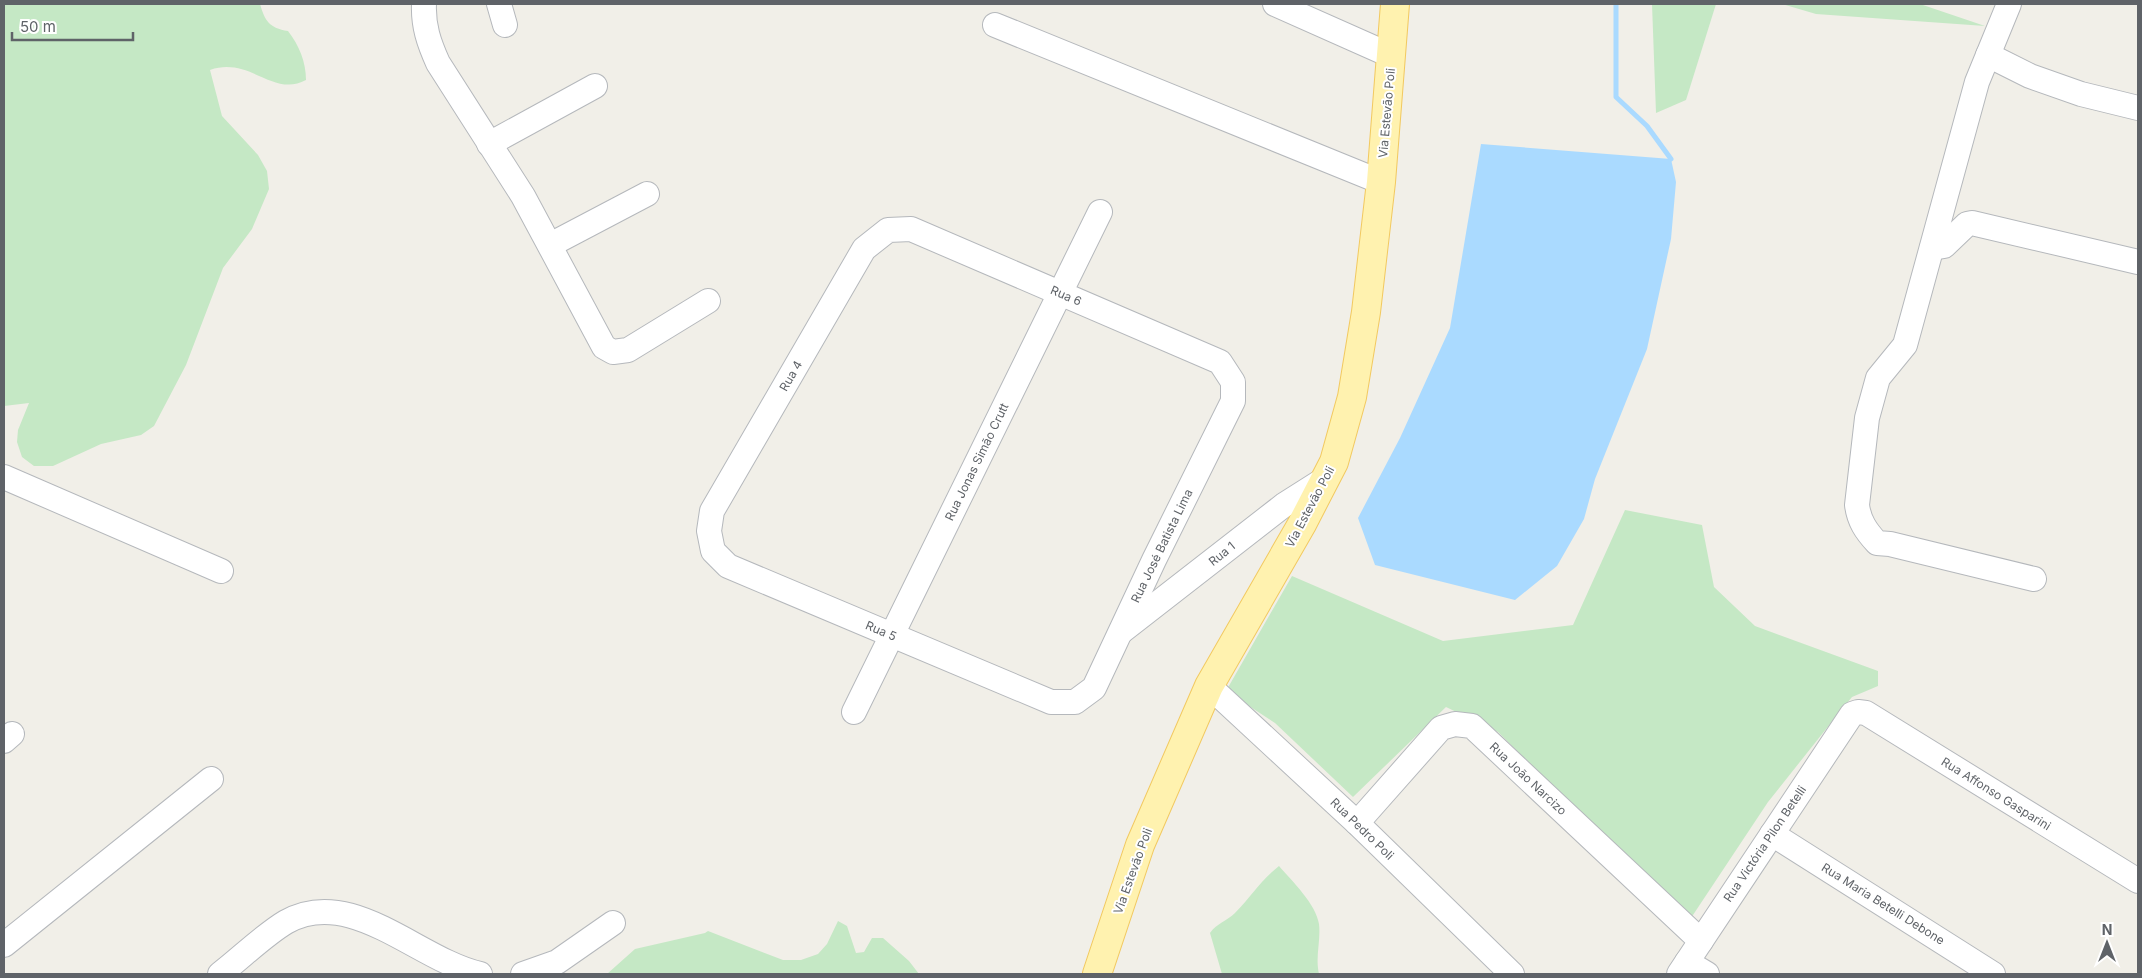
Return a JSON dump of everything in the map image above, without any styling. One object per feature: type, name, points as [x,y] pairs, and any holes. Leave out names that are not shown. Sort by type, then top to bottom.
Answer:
[{"type":"main road","name":"Via Estevão Poli","points":[[1097,974],[1140,845],[1209,686],[1302,524],[1334,462],[1352,398],[1366,312],[1392,56],[1395,4]]},
{"type":"street","points":[[424,4],[424,23],[432,50],[523,196],[604,347],[608,351],[622,352],[628,350],[708,301]]},
{"type":"street","points":[[1275,4],[1392,56]]},
{"type":"street","points":[[2009,4],[1977,82],[1905,345],[1878,378],[1867,418],[1857,505],[1859,516],[1866,531],[1876,543],[1890,544],[2034,579]]},
{"type":"street","points":[[995,25],[1380,182]]},
{"type":"street","points":[[1988,54],[2030,76],[2081,94],[2138,108]]},
{"type":"street","points":[[490,144],[595,86]]},
{"type":"street","points":[[550,245],[648,194]]},
{"type":"street","name":"Rua Jonas Simão Crutt","points":[[854,712],[1100,212]]},
{"type":"street","points":[[1932,248],[1944,246],[1967,224],[1972,223],[2138,262]]},
{"type":"street","name":"Rua 6","points":[[888,230],[911,229],[1220,362],[1233,382]]},
{"type":"street","name":"Rua 4","points":[[709,531],[712,511],[864,249],[888,230]]},
{"type":"street","name":"Rua José Batista Lima","points":[[1075,702],[1094,688],[1154,560],[1233,402],[1233,382]]},
{"type":"street","points":[[4,477],[221,571]]},
{"type":"street","name":"Rua 1","points":[[1121,632],[1170,596],[1284,505],[1325,479]]},
{"type":"street","name":"Rua 5","points":[[709,531],[713,551],[728,566],[1051,702],[1075,702]]},
{"type":"street","points":[[1154,560],[1170,596]]},
{"type":"street","name":"Rua Pedro Poli","points":[[1209,686],[1357,822],[1512,974]]},
{"type":"street","name":"Rua Affonso Gasparini","points":[[1852,714],[1858,712],[1866,713],[2138,881]]},
{"type":"street","name":"Rua Victória Pilon Betelli","points":[[1683,968],[1852,714]]},
{"type":"street","name":"Rua João Narcizo","points":[[1357,822],[1441,728],[1455,724],[1472,726],[1701,941]]},
{"type":"street","points":[[4,945],[211,779]]},
{"type":"street","name":"Rua Maria Betelli Debone","points":[[1772,834],[1993,974]]},
{"type":"street","points":[[220,974],[285,923],[308,914],[332,911],[354,916],[454,965],[480,974]]},
{"type":"street","points":[[524,974],[557,962],[613,923]]},
{"type":"street","points":[[1683,968],[1707,974]]},
{"type":"green space","points":[[4,4],[260,4],[266,19],[272,26],[288,31],[292,36],[299,48],[306,73],[306,80],[294,84],[283,84],[237,68],[224,67],[210,70],[222,116],[258,155],[267,171],[269,189],[252,229],[223,268],[186,365],[154,426],[141,435],[101,444],[53,466],[34,466],[22,457],[17,442],[18,430],[29,403],[4,406]]},
{"type":"green space","points":[[1652,4],[1716,4],[1686,100],[1656,113]]},
{"type":"green space","points":[[1782,4],[1920,4],[1985,26],[1816,14]]},
{"type":"green space","points":[[1625,510],[1702,525],[1714,587],[1755,626],[1878,671],[1878,686],[1852,697],[1838,714],[1768,802],[1689,921],[1498,732],[1446,707],[1353,797],[1275,723],[1226,691],[1292,576],[1443,641],[1573,625]]},
{"type":"green space","points":[[1279,866],[1303,893],[1317,916],[1319,924],[1319,974],[1222,974],[1210,933],[1235,913]]},
{"type":"green space","points":[[838,921],[847,926],[856,953],[864,952],[872,938],[883,938],[909,961],[919,974],[607,974],[635,949],[708,931],[783,960],[801,960],[818,954],[827,944]]},
{"type":"water","points":[[1481,144],[1671,159],[1676,182],[1671,239],[1647,349],[1595,479],[1584,519],[1557,566],[1515,600],[1375,565],[1358,518],[1400,438],[1450,328]]},
{"type":"waterway","points":[[1616,4],[1616,97],[1647,126],[1671,159]]}]
